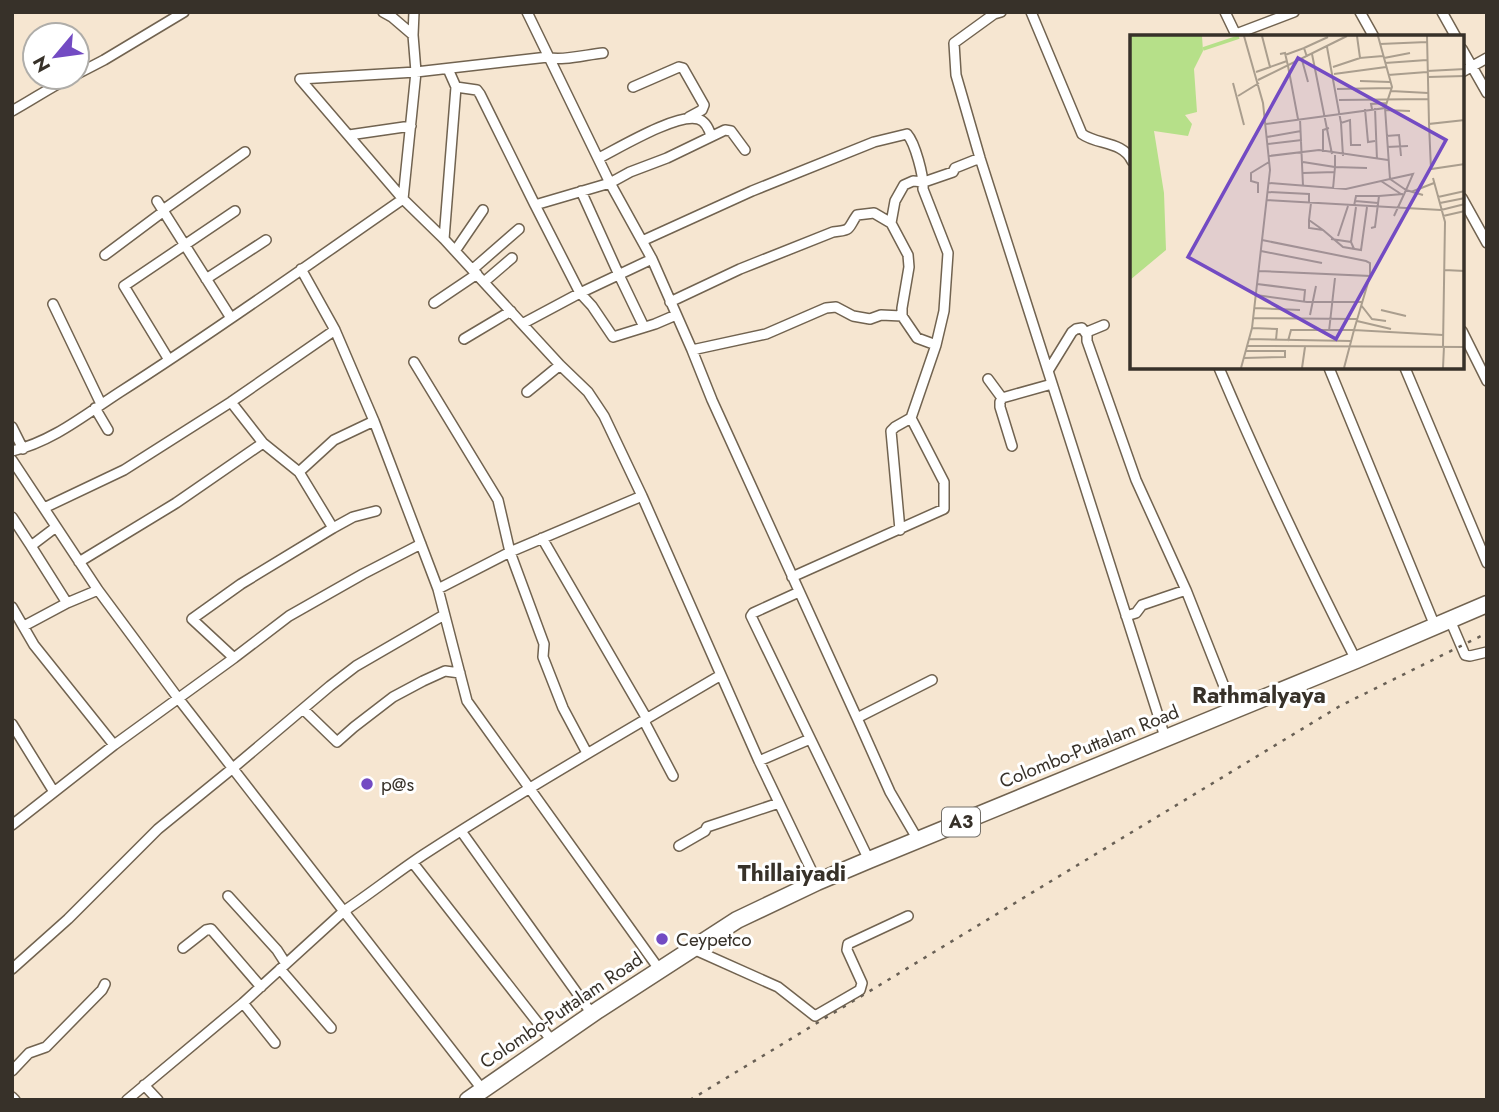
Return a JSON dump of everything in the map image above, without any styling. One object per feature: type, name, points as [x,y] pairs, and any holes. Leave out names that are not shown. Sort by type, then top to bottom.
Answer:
[{"type":"highway","name":"Colombo-Puttalam Road","points":[[468,1100],[659,969],[737,920],[869,860],[1487,604]]},
{"type":"street","points":[[91,67],[184,12]]},
{"type":"street","points":[[383,12],[413,35]]},
{"type":"street","points":[[404,199],[416,72],[414,12]]},
{"type":"street","points":[[527,12],[610,183],[652,259],[712,400],[890,793],[918,840]]},
{"type":"street","points":[[1001,12],[994,14],[954,43],[956,75],[1165,737]]},
{"type":"street","points":[[1031,12],[1082,134],[1122,149],[1130,157]]},
{"type":"street","points":[[1225,12],[1237,35],[1294,12]]},
{"type":"street","points":[[1360,12],[1372,35]]},
{"type":"street","points":[[1442,12],[1454,35]]},
{"type":"street","points":[[1464,52],[1487,93]]},
{"type":"street","points":[[603,53],[555,60],[548,57],[416,72],[300,79],[404,199],[588,392],[604,416],[759,761],[817,882]]},
{"type":"street","points":[[1464,71],[1487,58]]},
{"type":"street","points":[[599,158],[645,134],[702,110],[704,105],[683,68],[678,67],[633,87]]},
{"type":"street","points":[[444,239],[456,87],[448,69]]},
{"type":"street","points":[[456,87],[477,90],[480,94],[580,293],[613,337],[676,315]]},
{"type":"street","points":[[12,111],[47,91]]},
{"type":"street","points":[[684,119],[697,118],[705,122],[712,136]]},
{"type":"street","points":[[349,135],[411,126]]},
{"type":"street","points":[[535,205],[610,183],[725,130],[731,131],[745,150]]},
{"type":"street","points":[[642,241],[752,191],[874,142],[907,134],[911,137],[924,182],[923,189],[948,253],[944,311],[936,345],[911,418],[891,431],[900,530]]},
{"type":"street","points":[[105,255],[161,207],[245,152]]},
{"type":"street","points":[[936,345],[917,338],[902,316],[909,267],[908,255],[891,223],[895,201],[904,185],[913,181],[924,182],[953,172],[956,168],[981,158]]},
{"type":"street","points":[[582,191],[644,327]]},
{"type":"street","points":[[12,451],[46,439],[98,406],[404,199]]},
{"type":"street","points":[[1464,202],[1487,243]]},
{"type":"street","points":[[161,207],[231,318]]},
{"type":"street","points":[[455,251],[483,210]]},
{"type":"street","points":[[169,360],[124,286],[235,211]]},
{"type":"street","points":[[670,302],[740,269],[832,232],[847,230],[857,215],[874,213],[891,223]]},
{"type":"street","points":[[435,303],[475,271],[519,229]]},
{"type":"street","points":[[206,279],[266,240]]},
{"type":"street","points":[[484,282],[512,258]]},
{"type":"street","points":[[522,324],[652,259]]},
{"type":"street","points":[[301,269],[335,330],[374,421],[439,589],[467,701],[659,969]]},
{"type":"street","points":[[53,304],[108,430]]},
{"type":"street","points":[[692,350],[765,334],[826,308],[836,307],[853,316],[870,319],[881,315],[902,316]]},
{"type":"street","points":[[464,339],[511,311]]},
{"type":"street","points":[[1104,325],[1087,332],[1087,341],[1136,480],[1186,590],[1233,709]]},
{"type":"street","points":[[1048,371],[1072,332],[1082,328],[1087,334]]},
{"type":"street","points":[[44,508],[124,470],[232,402],[335,330]]},
{"type":"street","points":[[1464,335],[1487,381]]},
{"type":"street","points":[[414,362],[498,500],[510,552],[544,644],[543,657],[564,708],[587,753]]},
{"type":"street","points":[[527,392],[560,365]]},
{"type":"street","points":[[1219,369],[1300,548],[1356,660]]},
{"type":"street","points":[[1329,369],[1443,623],[1465,655],[1487,652]]},
{"type":"street","points":[[1405,369],[1487,563]]},
{"type":"street","points":[[988,379],[1002,398]]},
{"type":"street","points":[[1002,398],[1052,384]]},
{"type":"street","points":[[1002,398],[1000,407],[1012,446]]},
{"type":"street","points":[[232,402],[263,443],[299,472],[333,528]]},
{"type":"street","points":[[792,577],[944,509],[944,482],[911,418]]},
{"type":"street","points":[[299,472],[334,440],[374,421]]},
{"type":"street","points":[[12,427],[23,449]]},
{"type":"street","points":[[79,562],[176,503],[263,443]]},
{"type":"street","points":[[12,460],[98,590],[178,698],[482,1089]]},
{"type":"street","points":[[439,589],[510,552],[642,496]]},
{"type":"street","points":[[234,658],[191,619],[241,584],[333,528],[353,517],[376,511]]},
{"type":"street","points":[[12,517],[67,603]]},
{"type":"street","points":[[31,546],[56,527]]},
{"type":"street","points":[[542,538],[646,720],[673,776]]},
{"type":"street","points":[[12,825],[114,745],[289,616],[421,544]]},
{"type":"street","points":[[24,626],[98,590]]},
{"type":"street","points":[[1126,616],[1136,613],[1142,605],[1186,590]]},
{"type":"street","points":[[799,592],[751,616],[869,860]]},
{"type":"street","points":[[12,607],[34,645],[114,745]]},
{"type":"street","points":[[12,969],[68,919],[158,829],[330,686],[356,666],[444,615]]},
{"type":"street","points":[[303,709],[337,742],[393,697],[445,671],[460,673]]},
{"type":"street","points":[[127,1100],[243,1003],[344,911],[461,831],[721,675]]},
{"type":"street","points":[[857,718],[932,680]]},
{"type":"street","points":[[12,724],[54,793]]},
{"type":"street","points":[[759,761],[810,739]]},
{"type":"street","points":[[679,846],[705,831],[707,827],[779,803]]},
{"type":"street","points":[[461,831],[592,1014]]},
{"type":"street","points":[[413,863],[552,1041]]},
{"type":"street","points":[[228,896],[277,950],[283,967],[331,1028]]},
{"type":"street","points":[[344,911],[416,1006]]},
{"type":"street","points":[[693,949],[778,987],[814,1016],[860,990],[862,983],[847,950],[848,944],[908,916]]},
{"type":"street","points":[[183,948],[211,929],[261,986]]},
{"type":"street","points":[[12,1071],[29,1053],[46,1047],[105,984]]},
{"type":"street","points":[[243,1003],[275,1043]]},
{"type":"street","points":[[144,1085],[158,1100]]},
{"type":"railway","points":[[690,1100],[1340,706],[1487,633]]},
{"type":"place","name":"p@s","points":[[367,784]]},
{"type":"place","name":"Ceypetco","points":[[662,939]]},
{"type":"district","name":"Rathmalyaya","points":[[1259,695]]},
{"type":"district","name":"Thillaiyadi","points":[[792,873]]}]
